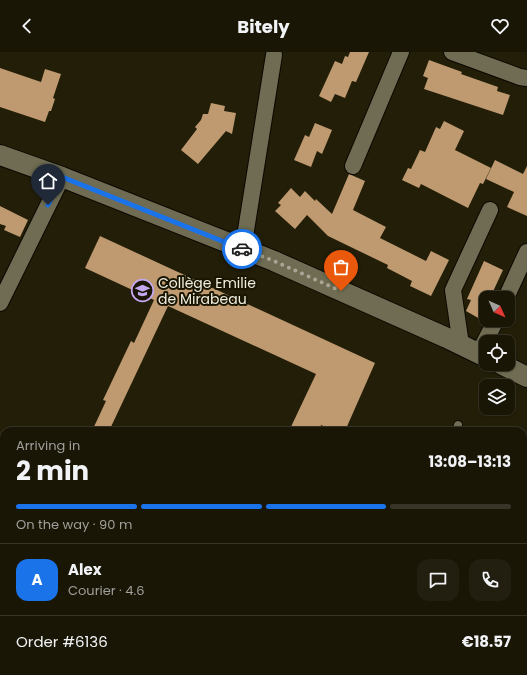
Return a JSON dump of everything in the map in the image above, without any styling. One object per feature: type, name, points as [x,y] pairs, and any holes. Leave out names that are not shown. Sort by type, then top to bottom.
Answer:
[{"type":"street","points":[[353,166],[401,52]]},
{"type":"street","points":[[452,52],[520,77],[527,78]]},
{"type":"street","points":[[243,249],[274,55]]},
{"type":"street","points":[[0,155],[62,177],[274,261],[479,353]]},
{"type":"street","points":[[0,303],[62,177]]},
{"type":"street","points":[[461,345],[453,290],[490,210]]},
{"type":"street","points":[[509,291],[527,252]]},
{"type":"street","points":[[515,371],[527,377]]},
{"type":"building","points":[[350,52],[369,52],[356,82],[352,81],[345,98],[335,94],[331,102],[319,96],[335,61],[342,64],[345,56],[348,57]]},
{"type":"building","points":[[429,60],[462,72],[461,74],[498,87],[497,91],[510,95],[503,115],[424,89],[428,78],[423,76]]},
{"type":"building","points":[[0,68],[41,82],[45,69],[61,74],[53,98],[55,99],[51,111],[49,111],[45,122],[0,107]]},
{"type":"building","points":[[211,103],[225,106],[224,111],[236,113],[232,134],[226,131],[198,164],[181,150],[197,129],[195,127],[201,120],[203,114],[208,114]]},
{"type":"building","points":[[444,121],[464,131],[455,150],[491,168],[483,184],[480,183],[468,208],[421,184],[419,188],[402,180],[408,168],[411,169],[420,150],[425,152],[436,127],[440,129]]},
{"type":"building","points":[[315,123],[332,130],[322,154],[317,151],[311,167],[294,160],[305,135],[309,137]]},
{"type":"building","points":[[495,160],[523,174],[527,166],[527,216],[507,207],[514,192],[486,179]]},
{"type":"building","points":[[349,174],[365,181],[353,210],[386,227],[380,238],[426,261],[431,251],[449,260],[431,296],[410,286],[412,281],[387,268],[388,265],[328,236],[307,215],[295,229],[275,211],[281,205],[278,203],[291,188],[300,197],[305,191],[332,214]]},
{"type":"building","points":[[0,206],[28,220],[20,237],[4,230],[6,226],[0,224]]},
{"type":"building","points":[[100,236],[375,363],[347,427],[326,427],[321,425],[320,427],[291,427],[316,374],[168,306],[111,427],[94,427],[106,401],[103,400],[131,341],[134,343],[154,300],[85,268]]},
{"type":"building","points":[[484,261],[503,270],[493,291],[479,291],[479,318],[466,311],[471,300],[467,299]]},
{"type":"way so far","points":[[242,249],[274,261],[341,291]]},
{"type":"place","name":"Collège Emilie de Mirabeau","points":[[143,291]]},
{"type":"route","points":[[48,205],[62,177],[242,249]]}]
